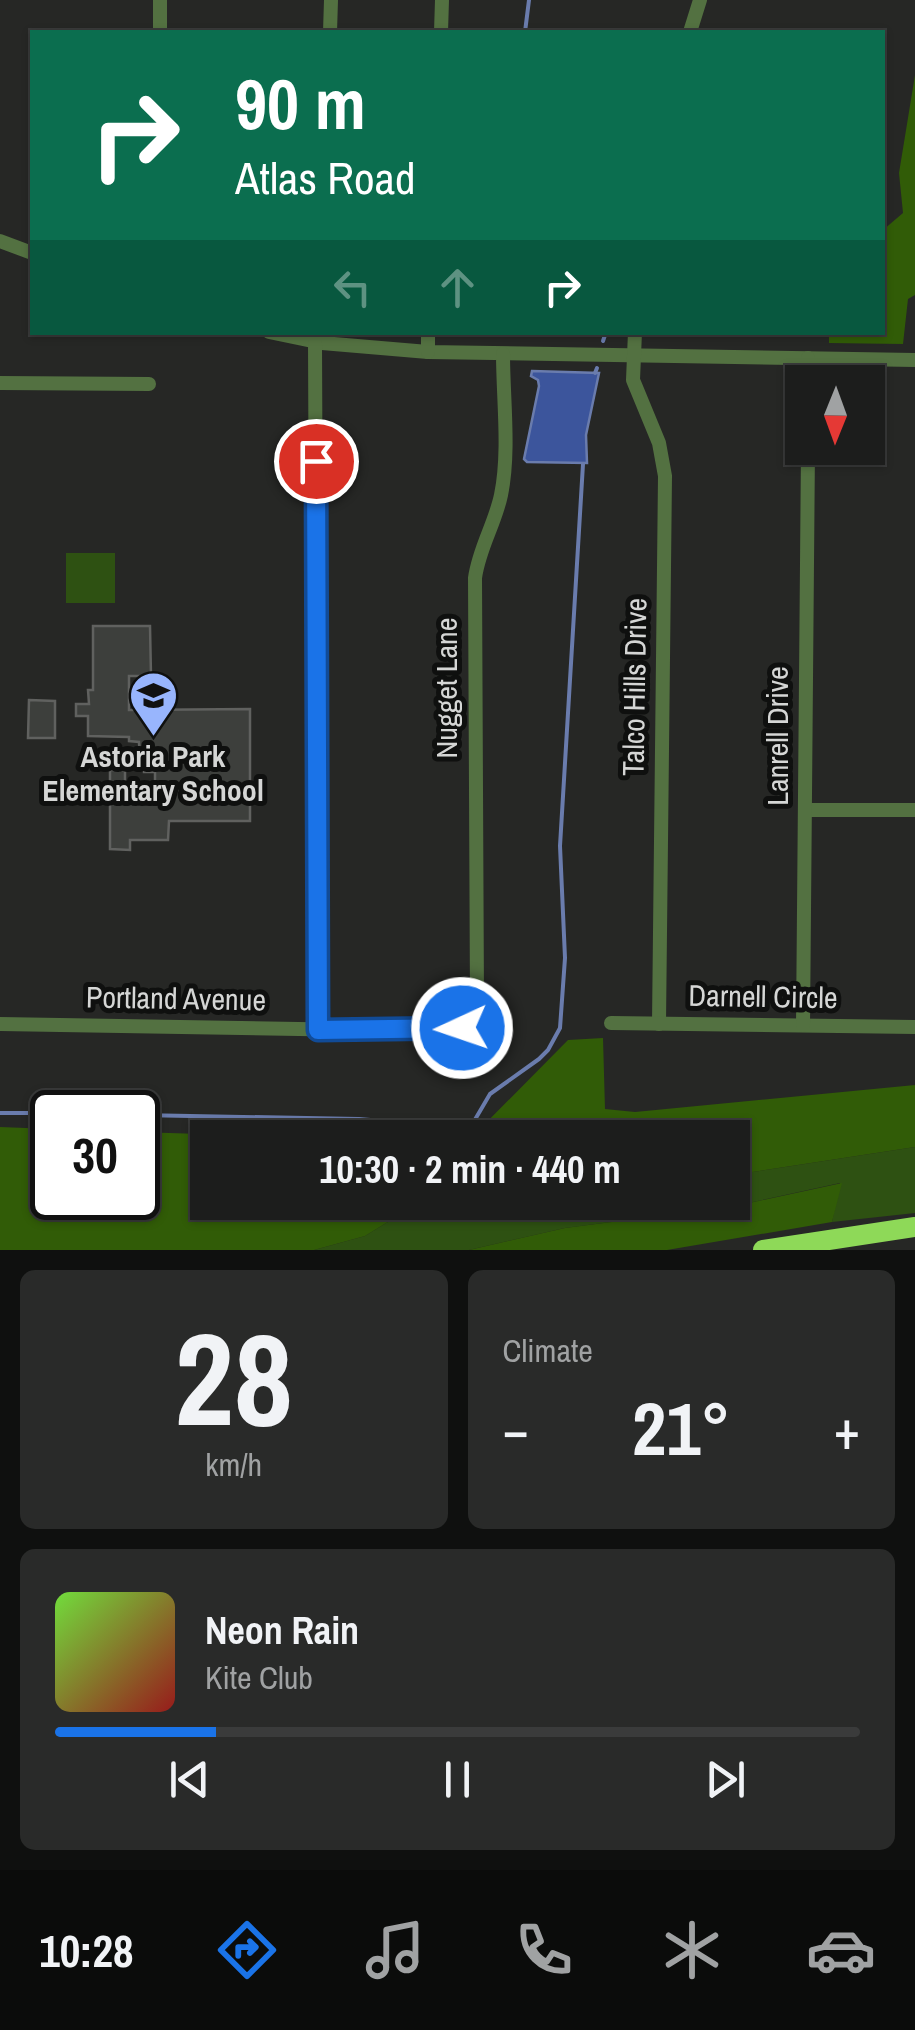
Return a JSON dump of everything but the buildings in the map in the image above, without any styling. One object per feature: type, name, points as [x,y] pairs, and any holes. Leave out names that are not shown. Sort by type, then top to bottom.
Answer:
[{"type":"highway","points":[[763,1250],[915,1227]]},
{"type":"street","points":[[160,0],[160,30]]},
{"type":"street","points":[[330,30],[331,0]]},
{"type":"street","points":[[441,30],[442,0]]},
{"type":"street","points":[[691,30],[700,0]]},
{"type":"street","points":[[0,243],[30,252]]},
{"type":"street","points":[[283,335],[315,342],[428,352],[915,360]]},
{"type":"street","points":[[428,335],[428,352]]},
{"type":"street","name":"Talco Hills Drive","points":[[635,335],[636,393],[659,443],[665,476],[660,1024]]},
{"type":"street","points":[[315,342],[318,1030]]},
{"type":"street","name":"Nugget Lane","points":[[469,1024],[477,1000],[475,578],[503,483],[504,354]]},
{"type":"street","points":[[808,358],[808,365]]},
{"type":"street","points":[[0,382],[149,384]]},
{"type":"street","name":"Lanrell Drive","points":[[803,1025],[808,465]]},
{"type":"street","points":[[805,810],[915,810]]},
{"type":"street","name":"Darnell Circle","points":[[611,1023],[915,1027]]},
{"type":"street","name":"Portland Avenue","points":[[0,1024],[318,1030],[450,1030],[469,1024]]},
{"type":"green space","points":[[915,75],[915,295],[908,299],[903,344],[829,343],[829,335],[885,335],[885,228],[903,213],[899,173]]},
{"type":"green space","points":[[66,553],[115,553],[115,603],[66,603]]},
{"type":"green space","points":[[603,1038],[605,1109],[635,1112],[915,1085],[915,1147],[750,1172],[750,1120],[489,1120],[568,1040]]},
{"type":"green space","points":[[0,1127],[30,1128],[30,1220],[160,1220],[160,1133],[190,1134],[190,1220],[391,1220],[365,1236],[314,1250],[0,1250]]},
{"type":"green space","points":[[915,1147],[915,1213],[832,1222],[840,1183],[750,1203],[750,1172]]},
{"type":"green space","points":[[842,1183],[832,1222],[667,1250],[469,1250],[565,1228],[627,1220],[750,1220],[750,1203]]},
{"type":"green space","points":[[391,1220],[627,1220],[565,1228],[469,1250],[314,1250],[365,1236]]},
{"type":"water","points":[[532,371],[599,373],[586,435],[587,463],[524,459],[539,386],[531,376]]},
{"type":"waterway","points":[[525,30],[529,0]]},
{"type":"waterway","points":[[603,341],[605,335]]},
{"type":"waterway","points":[[595,373],[597,368]]},
{"type":"waterway","points":[[475,1120],[490,1094],[539,1059],[560,1028],[565,958],[560,846],[583,464]]},
{"type":"waterway","points":[[0,1113],[30,1113]]},
{"type":"waterway","points":[[160,1115],[370,1120]]},
{"type":"place","name":"Astoria Park Elementary School","points":[[153,738]]},
{"type":"route","points":[[316,461],[318,1030],[462,1028]]}]
